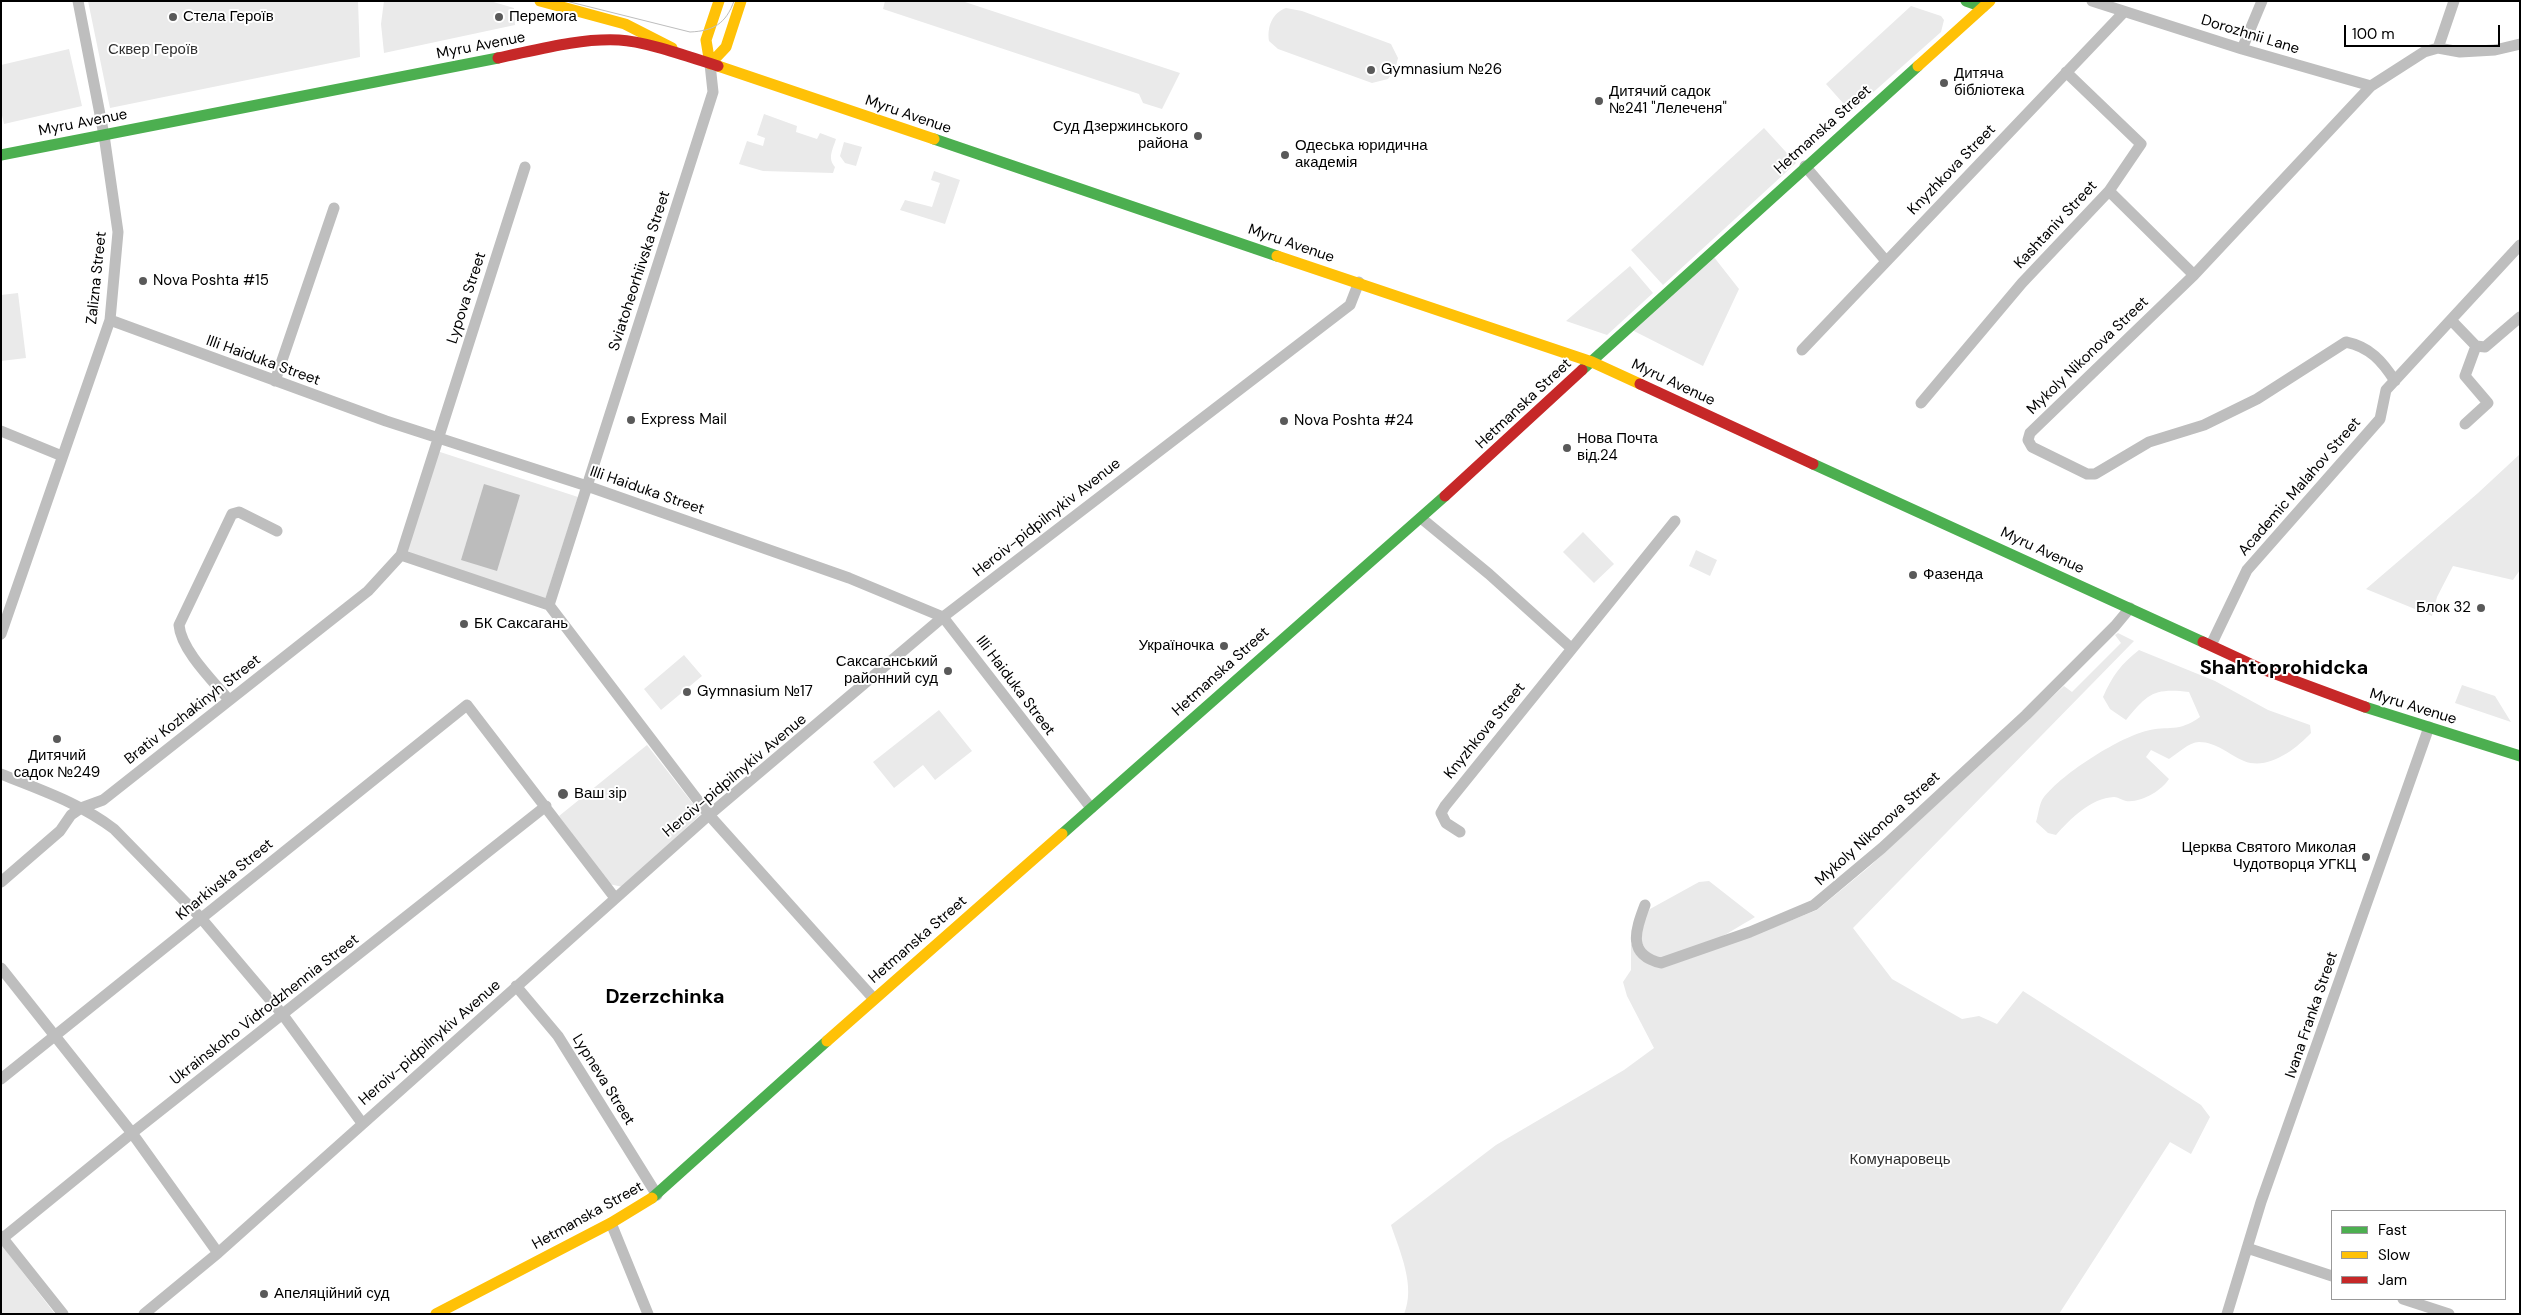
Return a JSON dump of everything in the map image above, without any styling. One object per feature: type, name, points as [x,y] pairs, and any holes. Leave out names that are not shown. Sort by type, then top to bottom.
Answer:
[{"type":"main road","points":[[540,1],[625,24],[687,56]]},
{"type":"main road","name":"Sviatoheorhiivska Street","points":[[710,64],[706,40],[719,1]]},
{"type":"main road","points":[[710,64],[726,47],[741,1]]},
{"type":"main road","points":[[1966,1],[1986,4]]},
{"type":"main road","name":"Hetmanska Street","points":[[436,1314],[611,1224],[657,1196],[874,999],[1421,518],[1805,166],[1986,4]]},
{"type":"main road","name":"Myru Avenue","points":[[1,155],[602,40],[621,40],[687,56],[1592,362],[2297,683],[2520,756]]},
{"type":"street","name":"Zalizna Street","points":[[1,634],[5,614],[110,320],[118,232],[104,135],[78,1]]},
{"type":"street","name":"Dorozhnii Lane","points":[[2092,1],[2242,49],[2370,86]]},
{"type":"street","points":[[2242,49],[2262,1]]},
{"type":"street","points":[[2454,1],[2438,48],[2460,52],[2495,50],[2520,44]]},
{"type":"street","name":"Knyzhkova Street","points":[[1802,350],[2124,12]]},
{"type":"street","name":"Mykoly Nikonova Street","points":[[2395,381],[2382,362],[2370,351],[2346,342],[2257,399],[2204,425],[2171,433],[2149,442],[2095,474],[2087,474],[2032,447],[2028,440],[2030,433],[2194,275],[2370,86],[2424,52],[2438,48]]},
{"type":"street","name":"Sviatoheorhiivska Street","points":[[549,605],[713,92],[710,64]]},
{"type":"street","name":"Kashtaniv Street","points":[[1921,403],[2022,283],[2109,191],[2141,144],[2066,72]]},
{"type":"street","points":[[1805,166],[1886,262]]},
{"type":"street","name":"Lypova Street","points":[[401,555],[525,167]]},
{"type":"street","points":[[2109,191],[2194,275]]},
{"type":"street","points":[[275,382],[334,208]]},
{"type":"street","name":"Academic Malahov Street","points":[[2211,645],[2247,570],[2380,420],[2386,390],[2520,245]]},
{"type":"street","name":"Heroiv-pidpilnykiv Avenue","points":[[144,1314],[218,1253],[709,815],[943,617],[1350,305],[1358,282]]},
{"type":"street","points":[[2451,320],[2476,346],[2485,347],[2520,317]]},
{"type":"street","name":"Illi Haiduka Street","points":[[110,320],[275,382],[438,439],[587,486],[849,578],[943,617],[1090,808]]},
{"type":"street","points":[[2465,424],[2488,403],[2465,376],[2476,346]]},
{"type":"street","points":[[1,431],[62,456]]},
{"type":"street","points":[[229,700],[187,647],[180,635],[179,625],[232,514],[239,512],[277,531]]},
{"type":"street","points":[[1421,518],[1489,574],[1571,648]]},
{"type":"street","name":"Knyzhkova Street","points":[[1460,832],[1446,824],[1441,813],[1445,806],[1675,520]]},
{"type":"street","points":[[401,555],[549,605],[709,815],[874,999]]},
{"type":"street","name":"Brativ Kozhakinyh Street","points":[[1,882],[60,831],[71,815],[81,808],[102,800],[368,591],[401,555]]},
{"type":"street","name":"Mykoly Nikonova Street","points":[[1645,905],[1636,941],[1640,953],[1647,960],[1661,963],[1750,932],[1814,905],[1882,848],[2026,715],[2115,626],[2130,608]]},
{"type":"street","name":"Kharkivska Street","points":[[1,1079],[467,705],[546,806]]},
{"type":"street","name":"Ivana Franka Street","points":[[2227,1314],[2264,1194],[2429,727]]},
{"type":"street","points":[[1,774],[81,808],[114,829],[201,918],[283,1015],[362,1123]]},
{"type":"street","points":[[546,806],[616,898]]},
{"type":"street","name":"Ukrainskoho Vidrodzhennia Street","points":[[2,1238],[546,806]]},
{"type":"street","points":[[1,968],[132,1133],[218,1253]]},
{"type":"street","name":"Lypneva Street","points":[[516,986],[558,1036],[657,1196]]},
{"type":"street","points":[[611,1224],[648,1314]]},
{"type":"street","points":[[2,1238],[63,1314]]},
{"type":"street","points":[[2248,1248],[2331,1276]]},
{"type":"street","points":[[2406,1300],[2449,1314]]},
{"type":"green space","name":"Сквер Героїв","points":[[88,1],[358,1],[360,57],[110,108]]},
{"type":"green space","points":[[384,1],[490,1],[514,8],[515,25],[384,53],[381,24]]},
{"type":"green space","points":[[885,1],[962,1],[1180,73],[1162,109],[1143,103],[1139,94],[883,9]]},
{"type":"green space","points":[[1911,6],[1941,16],[1944,20],[1941,32],[1851,112],[1826,84]]},
{"type":"green space","points":[[1286,8],[1302,11],[1391,44],[1398,58],[1395,70],[1388,79],[1372,83],[1278,49],[1269,41],[1269,31],[1274,17]]},
{"type":"green space","points":[[69,49],[82,106],[4,124],[1,111],[1,65]]},
{"type":"green space","points":[[764,114],[797,126],[796,132],[817,139],[820,133],[836,139],[831,157],[835,167],[833,173],[763,171],[739,164],[747,141],[763,146],[765,138],[757,135]]},
{"type":"green space","points":[[1764,128],[1796,163],[1663,285],[1631,250]]},
{"type":"green space","points":[[844,142],[862,147],[856,166],[845,163],[840,156]]},
{"type":"green space","points":[[934,171],[960,180],[945,224],[900,210],[905,200],[932,207],[940,183],[931,180]]},
{"type":"green space","points":[[1710,252],[1739,289],[1703,366],[1628,328]]},
{"type":"green space","points":[[1630,266],[1653,293],[1607,335],[1566,321]]},
{"type":"green space","points":[[18,293],[26,358],[1,361],[1,295]]},
{"type":"green space","points":[[437,451],[578,497],[545,600],[404,554]]},
{"type":"green space","points":[[2520,454],[2520,570],[2513,580],[2453,566],[2437,597],[2432,616],[2366,589],[2478,493]]},
{"type":"green space","points":[[1583,532],[1614,564],[1594,583],[1563,552]]},
{"type":"green space","points":[[1696,550],[1717,560],[1710,576],[1689,566]]},
{"type":"green space","name":"Комунаровець","points":[[2118,633],[2134,641],[1853,928],[1892,979],[1962,1019],[1979,1016],[1997,1024],[2023,991],[2201,1105],[2210,1117],[2191,1154],[2170,1142],[2059,1314],[1404,1314],[1407,1303],[1408,1281],[1391,1225],[1496,1145],[1624,1070],[1654,1048],[1627,996],[1623,982],[1631,970],[1631,943],[1637,956],[1648,964],[1752,936],[1817,910],[1869,867],[2064,686],[2072,692],[2121,643],[2115,635]]},
{"type":"green space","points":[[2139,650],[2215,681],[2268,710],[2310,725],[2311,733],[2290,752],[2272,761],[2262,763],[2244,761],[2217,746],[2199,742],[2191,744],[2169,759],[2151,750],[2146,757],[2169,779],[2161,788],[2138,800],[2126,801],[2114,797],[2097,801],[2074,816],[2056,835],[2048,833],[2036,822],[2041,802],[2050,790],[2075,769],[2120,741],[2134,735],[2154,729],[2179,727],[2200,717],[2189,692],[2167,691],[2152,695],[2140,704],[2126,720],[2110,709],[2103,697],[2106,689],[2118,670]]},
{"type":"green space","points":[[684,655],[702,676],[661,710],[644,689]]},
{"type":"green space","points":[[2462,685],[2495,696],[2511,722],[2455,703]]},
{"type":"green space","points":[[939,710],[972,751],[935,780],[923,765],[894,788],[873,762]]},
{"type":"green space","points":[[647,745],[701,814],[623,887],[609,884],[559,816]]},
{"type":"green space","points":[[1709,881],[1755,917],[1718,939],[1691,951],[1678,955],[1650,957],[1641,941],[1644,920],[1650,909],[1699,882]]},
{"type":"green space","points":[[1,1244],[55,1314],[1,1314]]},
{"type":"shaded area","points":[[484,484],[520,495],[497,571],[461,560]]},
{"type":"tram line","points":[[566,1],[690,32],[705,30],[718,25],[723,21],[734,1]]},
{"type":"traffic: fast","points":[[1966,1],[1983,7]]},
{"type":"traffic: fast","points":[[1,155],[498,58]]},
{"type":"traffic: fast","points":[[1582,370],[1918,66]]},
{"type":"traffic: fast","points":[[934,139],[1277,256]]},
{"type":"traffic: fast","points":[[1813,464],[2203,642]]},
{"type":"traffic: fast","points":[[1062,834],[1445,496]]},
{"type":"traffic: fast","points":[[2365,707],[2520,756]]},
{"type":"traffic: fast","points":[[652,1198],[827,1041]]},
{"type":"traffic: slow","points":[[540,1],[625,24],[672,48]]},
{"type":"traffic: slow","points":[[710,64],[706,40],[719,1]]},
{"type":"traffic: slow","points":[[710,64],[726,47],[741,1]]},
{"type":"traffic: slow","points":[[1918,66],[1990,1]]},
{"type":"traffic: slow","points":[[718,66],[934,139]]},
{"type":"traffic: slow","points":[[1277,256],[1592,362],[1640,384]]},
{"type":"traffic: slow","points":[[827,1041],[1062,834]]},
{"type":"traffic: slow","points":[[436,1314],[611,1223],[652,1198]]},
{"type":"traffic: jam","points":[[498,58],[573,43],[619,40],[655,47],[718,66]]},
{"type":"traffic: jam","points":[[1445,496],[1582,370]]},
{"type":"traffic: jam","points":[[1640,384],[1813,464]]},
{"type":"traffic: jam","points":[[2203,642],[2257,667],[2365,707]]},
{"type":"place","name":"Стела Героїв","points":[[173,17]]},
{"type":"place","name":"Перемога","points":[[499,17]]},
{"type":"place","name":"Gymnasium №26","points":[[1371,70]]},
{"type":"place","name":"Дитяча бібліотека","points":[[1944,83]]},
{"type":"place","name":"Дитячий садок №241 \"Лелеченя\"","points":[[1599,101]]},
{"type":"place","name":"Суд Дзержинського района","points":[[1198,136]]},
{"type":"place","name":"Одеська юридична академія","points":[[1285,155]]},
{"type":"place","name":"Nova Poshta #15","points":[[143,281]]},
{"type":"place","name":"Express Mail","points":[[631,420]]},
{"type":"place","name":"Nova Poshta #24","points":[[1284,421]]},
{"type":"place","name":"Нова Почта від.24","points":[[1567,448]]},
{"type":"place","name":"Фазенда","points":[[1913,575]]},
{"type":"place","name":"Блок 32","points":[[2481,608]]},
{"type":"place","name":"БК Саксагань","points":[[464,624]]},
{"type":"place","name":"Україночка","points":[[1224,646]]},
{"type":"place","name":"Саксаганський районний суд","points":[[948,671]]},
{"type":"place","name":"Gymnasium №17","points":[[687,692]]},
{"type":"place","name":"Дитячий садок №249","points":[[57,739]]},
{"type":"place","name":"Ваш зір","points":[[563,794]]},
{"type":"place","name":"Церква Святого Миколая Чудотворця УГКЦ","points":[[2366,857]]},
{"type":"place","name":"Апеляційний суд","points":[[264,1294]]},
{"type":"district","name":"Shahtoprohidcka","points":[[2284,669]]},
{"type":"district","name":"Dzerzchinka","points":[[665,998]]}]
